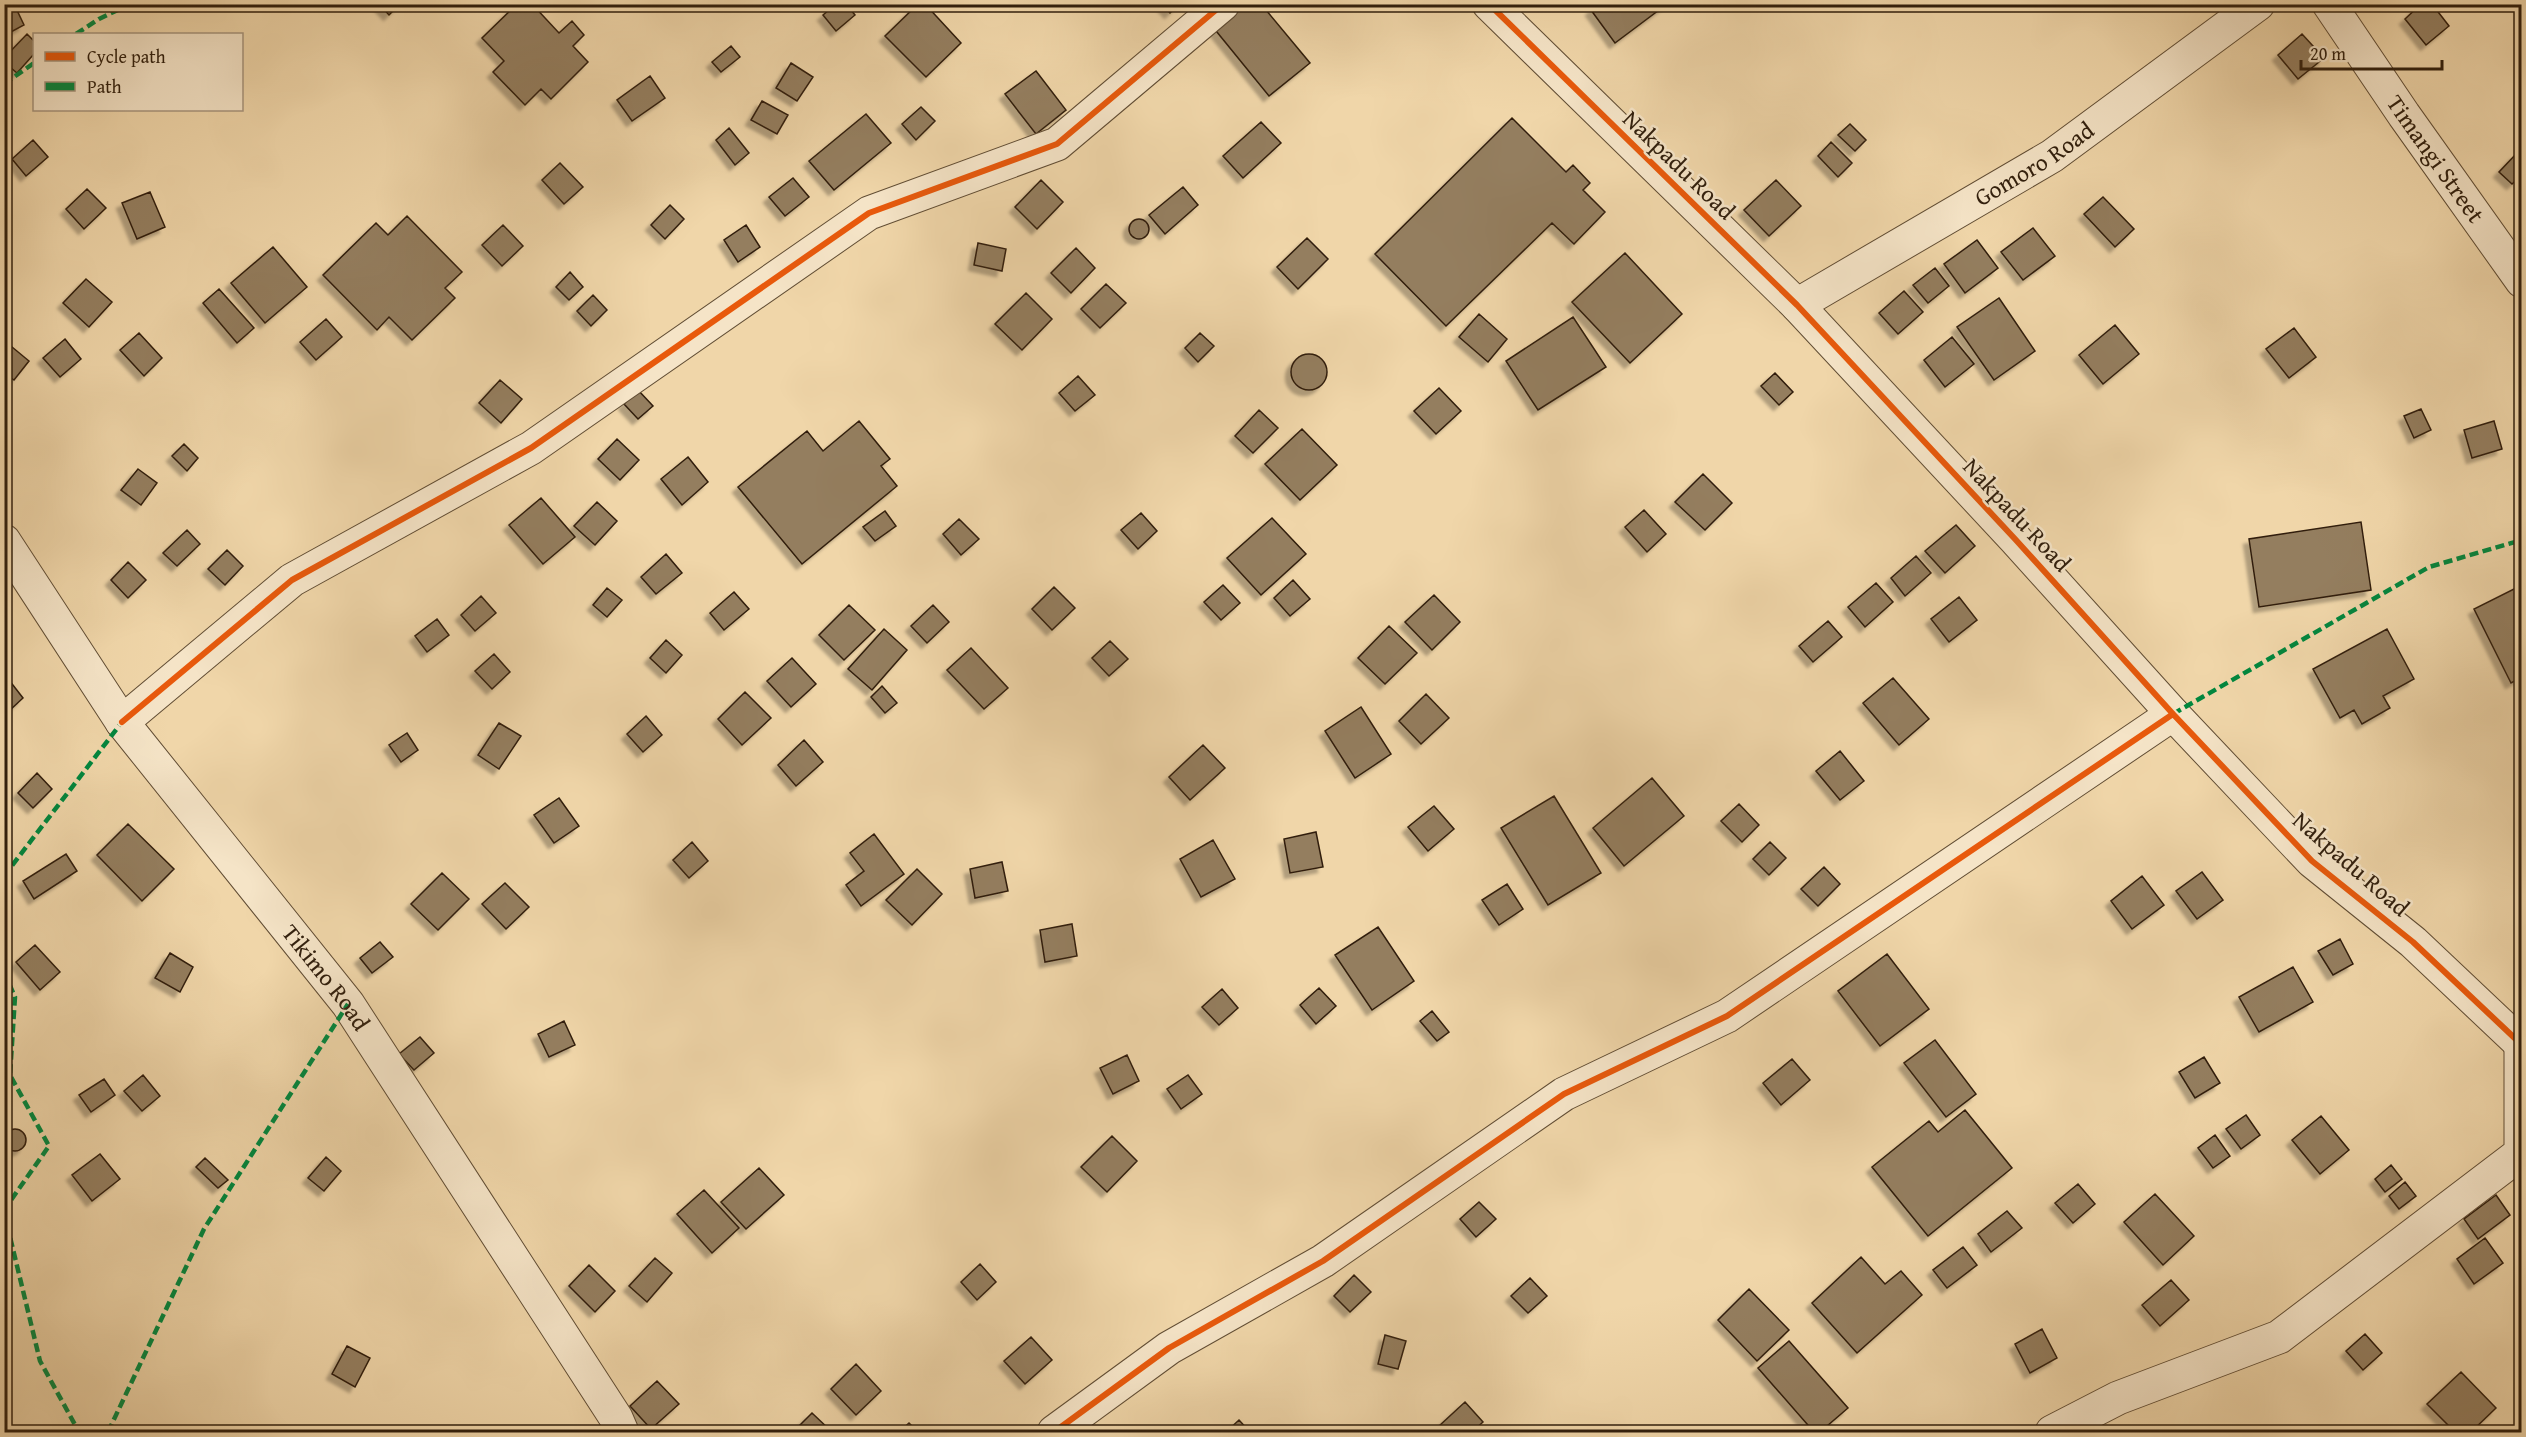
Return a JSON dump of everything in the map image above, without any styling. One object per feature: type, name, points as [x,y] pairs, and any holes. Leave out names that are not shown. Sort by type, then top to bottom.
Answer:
[{"type":"street","points":[[122,722],[292,580],[531,448],[869,213],[1057,144],[1223,4]]},
{"type":"street","name":"Nakpadu Road","points":[[1489,4],[1797,305],[2015,539],[2173,714],[2312,861],[2413,942],[2521,1045]]},
{"type":"street","name":"Gomoro Road","points":[[1797,305],[2052,156],[2258,4]]},
{"type":"street","name":"Timangi Street","points":[[2329,4],[2404,115],[2522,281]]},
{"type":"street","name":"Tikimo Road","points":[[4,541],[122,722],[348,1004],[616,1419],[622,1432]]},
{"type":"street","points":[[1054,1432],[1169,1348],[1323,1260],[1564,1094],[1727,1016],[2173,714]]},
{"type":"street","points":[[2052,1432],[2118,1398],[2279,1337],[2521,1153],[2521,1045]]},
{"type":"building","points":[[14,4],[24,25],[9,33],[4,24],[4,8]]},
{"type":"building","points":[[379,4],[400,4],[389,15]]},
{"type":"building","points":[[517,4],[532,4],[559,33],[572,21],[584,35],[573,46],[588,62],[551,99],[541,89],[525,105],[493,72],[504,61],[482,38]]},
{"type":"building","points":[[836,4],[846,4],[855,15],[836,31],[823,15]]},
{"type":"building","points":[[918,4],[925,4],[961,43],[926,77],[885,36]]},
{"type":"building","points":[[1162,4],[1179,4],[1170,13]]},
{"type":"building","points":[[1228,4],[1261,4],[1310,63],[1269,96],[1208,21]]},
{"type":"building","points":[[1598,4],[1667,4],[1615,43],[1591,10]]},
{"type":"building","points":[[2421,4],[2432,4],[2449,26],[2426,45],[2405,19]]},
{"type":"building","points":[[27,34],[33,40],[33,55],[17,73],[4,62],[4,58]]},
{"type":"building","points":[[2302,34],[2324,58],[2298,79],[2278,55]]},
{"type":"building","points":[[731,46],[740,57],[721,72],[712,62]]},
{"type":"building","points":[[791,63],[813,77],[797,101],[776,88]]},
{"type":"building","points":[[1036,71],[1066,110],[1036,134],[1005,94]]},
{"type":"building","points":[[650,76],[665,98],[632,121],[617,100]]},
{"type":"building","points":[[762,101],[788,115],[777,134],[751,120]]},
{"type":"building","points":[[921,107],[935,121],[916,140],[902,124]]},
{"type":"building","points":[[866,114],[891,143],[834,190],[809,161]]},
{"type":"building","points":[[1512,118],[1566,172],[1573,165],[1590,183],[1583,190],[1605,212],[1574,244],[1552,223],[1446,326],[1375,254]]},
{"type":"building","points":[[1261,122],[1281,143],[1243,178],[1223,156]]},
{"type":"building","points":[[1850,124],[1866,140],[1855,151],[1838,135]]},
{"type":"building","points":[[729,128],[749,153],[735,165],[716,140]]},
{"type":"building","points":[[33,140],[48,157],[26,176],[12,159]]},
{"type":"building","points":[[1831,142],[1852,163],[1838,177],[1818,156]]},
{"type":"building","points":[[2516,154],[2522,159],[2522,175],[2512,184],[2499,172]]},
{"type":"building","points":[[560,163],[583,187],[564,204],[542,180]]},
{"type":"building","points":[[793,178],[809,197],[785,216],[769,197]]},
{"type":"building","points":[[1041,180],[1063,202],[1037,229],[1015,207]]},
{"type":"building","points":[[1776,180],[1801,206],[1769,236],[1744,210]]},
{"type":"building","points":[[1183,187],[1198,205],[1165,234],[1149,215]]},
{"type":"building","points":[[87,189],[106,208],[84,229],[66,209]]},
{"type":"building","points":[[150,192],[165,227],[137,239],[122,203]]},
{"type":"building","points":[[2103,197],[2134,229],[2115,247],[2084,214]]},
{"type":"building","points":[[670,205],[684,219],[665,239],[651,225]]},
{"type":"building","points":[[407,216],[462,272],[445,288],[455,298],[412,340],[389,317],[377,330],[323,275],[376,223],[388,235]]},
{"type":"building","points":[[1139,219],[1146,222],[1149,229],[1146,236],[1139,239],[1132,236],[1129,229],[1132,222]]},
{"type":"building","points":[[503,225],[523,246],[502,266],[482,245]]},
{"type":"building","points":[[746,225],[760,247],[738,262],[724,240]]},
{"type":"building","points":[[2033,228],[2055,256],[2023,280],[2001,252]]},
{"type":"building","points":[[1307,238],[1328,259],[1298,289],[1277,267]]},
{"type":"building","points":[[1977,240],[1998,268],[1965,293],[1944,264]]},
{"type":"building","points":[[978,243],[1006,249],[1002,271],[974,265]]},
{"type":"building","points":[[273,247],[307,287],[265,323],[231,283]]},
{"type":"building","points":[[1076,248],[1095,268],[1071,293],[1051,273]]},
{"type":"building","points":[[1625,253],[1682,314],[1630,363],[1572,302]]},
{"type":"building","points":[[1935,268],[1949,286],[1928,303],[1913,285]]},
{"type":"building","points":[[570,272],[583,287],[569,300],[556,287]]},
{"type":"building","points":[[86,279],[112,302],[89,327],[63,303]]},
{"type":"building","points":[[1106,284],[1126,303],[1100,328],[1081,309]]},
{"type":"building","points":[[219,289],[254,328],[237,343],[203,303]]},
{"type":"building","points":[[1904,291],[1923,312],[1898,334],[1879,313]]},
{"type":"building","points":[[1026,293],[1052,319],[1022,350],[995,324]]},
{"type":"building","points":[[593,295],[607,310],[591,326],[577,311]]},
{"type":"building","points":[[1999,298],[2035,351],[1994,380],[1957,327]]},
{"type":"building","points":[[1479,314],[1507,339],[1488,362],[1459,337]]},
{"type":"building","points":[[1573,317],[1606,367],[1538,410],[1506,361]]},
{"type":"building","points":[[326,319],[342,337],[316,360],[300,342]]},
{"type":"building","points":[[2115,325],[2139,354],[2103,384],[2079,355]]},
{"type":"building","points":[[2294,328],[2316,357],[2289,378],[2266,349]]},
{"type":"building","points":[[139,333],[162,358],[144,376],[120,350]]},
{"type":"building","points":[[1200,333],[1214,346],[1198,362],[1185,348]]},
{"type":"building","points":[[1952,337],[1974,364],[1945,387],[1924,360]]},
{"type":"building","points":[[65,339],[81,359],[60,377],[43,358]]},
{"type":"building","points":[[6,342],[29,361],[14,380],[4,373]]},
{"type":"building","points":[[1309,354],[1322,359],[1327,372],[1322,385],[1309,390],[1296,385],[1291,372],[1296,359]]},
{"type":"building","points":[[1775,373],[1793,392],[1779,405],[1761,386]]},
{"type":"building","points":[[1078,376],[1095,395],[1075,411],[1059,393]]},
{"type":"building","points":[[500,380],[522,399],[501,423],[479,403]]},
{"type":"building","points":[[1439,388],[1461,411],[1436,434],[1414,411]]},
{"type":"building","points":[[638,390],[653,406],[638,419],[624,404]]},
{"type":"building","points":[[2421,409],[2431,430],[2414,438],[2404,416]]},
{"type":"building","points":[[1259,410],[1278,428],[1253,453],[1235,436]]},
{"type":"building","points":[[859,421],[890,459],[881,466],[897,486],[802,564],[738,487],[807,431],[823,451]]},
{"type":"building","points":[[2494,421],[2502,449],[2472,458],[2464,430]]},
{"type":"building","points":[[1302,429],[1337,465],[1300,500],[1265,464]]},
{"type":"building","points":[[617,439],[639,460],[620,480],[598,459]]},
{"type":"building","points":[[184,444],[198,458],[187,471],[172,456]]},
{"type":"building","points":[[688,457],[708,482],[682,505],[661,479]]},
{"type":"building","points":[[138,469],[157,483],[141,505],[121,490]]},
{"type":"building","points":[[1703,474],[1732,503],[1705,530],[1675,502]]},
{"type":"building","points":[[541,498],[575,537],[543,564],[509,525]]},
{"type":"building","points":[[597,502],[617,521],[595,545],[574,526]]},
{"type":"building","points":[[1644,510],[1666,534],[1647,552],[1625,527]]},
{"type":"building","points":[[885,511],[896,526],[875,541],[863,527]]},
{"type":"building","points":[[1141,513],[1157,531],[1138,549],[1121,530]]},
{"type":"building","points":[[1272,518],[1306,554],[1261,595],[1227,558]]},
{"type":"building","points":[[959,519],[979,539],[961,555],[943,534]]},
{"type":"building","points":[[2361,522],[2371,590],[2259,607],[2249,539]]},
{"type":"building","points":[[1956,525],[1975,546],[1945,573],[1925,551]]},
{"type":"building","points":[[187,530],[200,544],[177,566],[163,553]]},
{"type":"building","points":[[227,550],[243,566],[225,585],[208,569]]},
{"type":"building","points":[[666,554],[682,573],[656,594],[641,577]]},
{"type":"building","points":[[1916,556],[1931,573],[1905,596],[1891,578]]},
{"type":"building","points":[[128,562],[146,580],[128,598],[111,580]]},
{"type":"building","points":[[1293,580],[1310,599],[1290,616],[1274,598]]},
{"type":"building","points":[[1876,583],[1893,602],[1865,627],[1848,607]]},
{"type":"building","points":[[1223,585],[1240,603],[1221,620],[1204,602]]},
{"type":"building","points":[[2522,585],[2522,677],[2511,683],[2474,609]]},
{"type":"building","points":[[1054,587],[1075,608],[1052,630],[1032,609]]},
{"type":"building","points":[[607,588],[622,600],[607,617],[593,605]]},
{"type":"building","points":[[734,592],[749,609],[724,630],[710,613]]},
{"type":"building","points":[[1434,595],[1460,622],[1432,650],[1405,622]]},
{"type":"building","points":[[481,596],[496,613],[475,631],[461,615]]},
{"type":"building","points":[[1959,597],[1977,620],[1949,642],[1931,619]]},
{"type":"building","points":[[849,605],[875,630],[844,660],[819,635]]},
{"type":"building","points":[[933,605],[949,622],[927,643],[911,626]]},
{"type":"building","points":[[437,619],[449,635],[427,652],[415,636]]},
{"type":"building","points":[[1828,621],[1842,637],[1813,662],[1799,646]]},
{"type":"building","points":[[1389,626],[1417,653],[1385,684],[1358,658]]},
{"type":"building","points":[[884,629],[907,650],[872,690],[848,669]]},
{"type":"building","points":[[2387,629],[2414,679],[2383,696],[2390,708],[2362,724],[2354,710],[2340,718],[2313,669]]},
{"type":"building","points":[[666,640],[682,655],[666,673],[650,658]]},
{"type":"building","points":[[1110,641],[1128,659],[1109,676],[1092,658]]},
{"type":"building","points":[[971,648],[1008,688],[984,709],[947,670]]},
{"type":"building","points":[[494,654],[510,672],[492,689],[475,671]]},
{"type":"building","points":[[792,658],[816,684],[791,707],[767,681]]},
{"type":"building","points":[[1893,678],[1929,719],[1899,745],[1863,703]]},
{"type":"building","points":[[9,680],[23,698],[9,711],[4,706],[4,683]]},
{"type":"building","points":[[882,686],[897,703],[885,713],[871,697]]},
{"type":"building","points":[[745,692],[771,718],[742,745],[718,719]]},
{"type":"building","points":[[1426,694],[1449,718],[1421,744],[1399,721]]},
{"type":"building","points":[[1361,707],[1391,754],[1355,778],[1325,731]]},
{"type":"building","points":[[646,716],[662,735],[643,752],[627,734]]},
{"type":"building","points":[[499,723],[521,736],[499,769],[478,755]]},
{"type":"building","points":[[407,733],[418,750],[401,762],[389,745]]},
{"type":"building","points":[[804,740],[823,762],[796,786],[778,765]]},
{"type":"building","points":[[1203,745],[1225,768],[1190,800],[1169,777]]},
{"type":"building","points":[[1840,751],[1864,781],[1840,800],[1816,771]]},
{"type":"building","points":[[37,773],[52,789],[33,808],[18,793]]},
{"type":"building","points":[[1652,778],[1684,816],[1624,866],[1593,828]]},
{"type":"building","points":[[1554,796],[1601,873],[1548,905],[1501,828]]},
{"type":"building","points":[[559,798],[579,826],[554,843],[534,815]]},
{"type":"building","points":[[1739,804],[1759,825],[1742,842],[1721,821]]},
{"type":"building","points":[[1434,806],[1454,829],[1428,851],[1408,827]]},
{"type":"building","points":[[128,824],[174,869],[142,901],[97,855]]},
{"type":"building","points":[[1316,832],[1323,867],[1290,873],[1284,839]]},
{"type":"building","points":[[874,834],[904,874],[861,906],[846,885],[864,871],[850,853]]},
{"type":"building","points":[[1213,840],[1235,879],[1201,897],[1180,859]]},
{"type":"building","points":[[692,842],[708,861],[689,878],[673,860]]},
{"type":"building","points":[[1770,842],[1786,858],[1769,875],[1753,859]]},
{"type":"building","points":[[66,854],[77,871],[34,899],[23,881]]},
{"type":"building","points":[[1002,862],[1008,891],[975,898],[970,869]]},
{"type":"building","points":[[1824,867],[1840,884],[1818,906],[1801,889]]},
{"type":"building","points":[[917,869],[942,894],[912,925],[886,900]]},
{"type":"building","points":[[2202,872],[2223,900],[2197,919],[2176,891]]},
{"type":"building","points":[[442,873],[469,899],[438,930],[411,904]]},
{"type":"building","points":[[2142,876],[2164,905],[2132,929],[2111,901]]},
{"type":"building","points":[[505,883],[529,907],[506,929],[482,904]]},
{"type":"building","points":[[1507,884],[1523,909],[1499,925],[1482,900]]},
{"type":"building","points":[[1072,924],[1077,956],[1045,962],[1040,930]]},
{"type":"building","points":[[1378,927],[1414,981],[1372,1010],[1335,955]]},
{"type":"building","points":[[2340,939],[2353,964],[2333,975],[2318,951]]},
{"type":"building","points":[[380,942],[393,957],[372,973],[360,958]]},
{"type":"building","points":[[35,945],[60,972],[40,990],[16,962]]},
{"type":"building","points":[[170,953],[193,967],[180,992],[155,978]]},
{"type":"building","points":[[1887,954],[1929,1009],[1880,1046],[1838,991]]},
{"type":"building","points":[[2293,967],[2313,1002],[2259,1032],[2239,997]]},
{"type":"building","points":[[1319,988],[1336,1006],[1316,1024],[1300,1005]]},
{"type":"building","points":[[1222,989],[1238,1008],[1219,1025],[1202,1007]]},
{"type":"building","points":[[1432,1011],[1449,1032],[1437,1041],[1420,1021]]},
{"type":"building","points":[[564,1021],[575,1045],[549,1057],[538,1034]]},
{"type":"building","points":[[420,1037],[434,1053],[414,1070],[399,1054]]},
{"type":"building","points":[[1935,1040],[1976,1094],[1946,1117],[1904,1063]]},
{"type":"building","points":[[1127,1055],[1139,1081],[1113,1094],[1100,1068]]},
{"type":"building","points":[[2204,1057],[2220,1083],[2195,1098],[2179,1072]]},
{"type":"building","points":[[1792,1059],[1810,1080],[1781,1105],[1763,1083]]},
{"type":"building","points":[[143,1075],[160,1096],[142,1111],[124,1091]]},
{"type":"building","points":[[1188,1075],[1202,1094],[1181,1109],[1167,1089]]},
{"type":"building","points":[[104,1079],[115,1095],[91,1112],[79,1095]]},
{"type":"building","points":[[1965,1110],[2012,1168],[1928,1236],[1872,1167],[1929,1121],[1938,1132]]},
{"type":"building","points":[[2246,1115],[2260,1135],[2241,1149],[2226,1129]]},
{"type":"building","points":[[2321,1116],[2349,1150],[2320,1174],[2292,1140]]},
{"type":"building","points":[[15,1129],[23,1132],[26,1140],[23,1148],[15,1151],[7,1148],[4,1140],[7,1132]]},
{"type":"building","points":[[2215,1135],[2230,1156],[2213,1168],[2198,1148]]},
{"type":"building","points":[[1112,1136],[1137,1161],[1107,1192],[1081,1167]]},
{"type":"building","points":[[100,1154],[120,1179],[92,1201],[72,1175]]},
{"type":"building","points":[[326,1157],[341,1171],[324,1191],[308,1178]]},
{"type":"building","points":[[205,1158],[228,1180],[218,1188],[196,1167]]},
{"type":"building","points":[[2391,1165],[2402,1179],[2385,1192],[2375,1179]]},
{"type":"building","points":[[759,1168],[784,1195],[746,1229],[721,1202]]},
{"type":"building","points":[[2405,1182],[2416,1196],[2399,1209],[2389,1196]]},
{"type":"building","points":[[2078,1184],[2095,1204],[2073,1223],[2055,1203]]},
{"type":"building","points":[[704,1190],[739,1228],[712,1253],[677,1214]]},
{"type":"building","points":[[2155,1194],[2194,1236],[2163,1265],[2124,1222]]},
{"type":"building","points":[[2496,1195],[2510,1215],[2478,1239],[2464,1219]]},
{"type":"building","points":[[1479,1202],[1496,1219],[1476,1237],[1460,1219]]},
{"type":"building","points":[[2007,1211],[2022,1228],[1991,1252],[1978,1234]]},
{"type":"building","points":[[2485,1238],[2503,1263],[2474,1284],[2457,1259]]},
{"type":"building","points":[[1963,1247],[1977,1265],[1947,1288],[1933,1270]]},
{"type":"building","points":[[1861,1257],[1885,1284],[1901,1271],[1922,1295],[1857,1353],[1812,1303]]},
{"type":"building","points":[[655,1258],[672,1273],[647,1302],[629,1286]]},
{"type":"building","points":[[980,1264],[996,1282],[977,1300],[961,1282]]},
{"type":"building","points":[[589,1265],[615,1291],[595,1312],[569,1286]]},
{"type":"building","points":[[1354,1275],[1371,1292],[1350,1312],[1334,1296]]},
{"type":"building","points":[[1530,1278],[1547,1296],[1528,1313],[1511,1296]]},
{"type":"building","points":[[2171,1280],[2189,1300],[2160,1326],[2142,1305]]},
{"type":"building","points":[[1749,1289],[1789,1330],[1757,1361],[1718,1320]]},
{"type":"building","points":[[2042,1329],[2057,1358],[2030,1373],[2015,1344]]},
{"type":"building","points":[[2365,1334],[2382,1353],[2363,1370],[2346,1351]]},
{"type":"building","points":[[1385,1335],[1406,1341],[1398,1369],[1378,1364]]},
{"type":"building","points":[[1031,1337],[1052,1360],[1025,1384],[1004,1361]]},
{"type":"building","points":[[1789,1341],[1848,1408],[1820,1432],[1814,1432],[1758,1368]]},
{"type":"building","points":[[347,1346],[370,1358],[355,1387],[332,1374]]},
{"type":"building","points":[[856,1364],[881,1391],[856,1415],[831,1389]]},
{"type":"building","points":[[2461,1372],[2496,1408],[2471,1432],[2455,1432],[2427,1404]]},
{"type":"building","points":[[657,1381],[679,1404],[651,1429],[630,1406]]},
{"type":"building","points":[[1465,1402],[1483,1422],[1472,1432],[1444,1432],[1439,1426]]},
{"type":"building","points":[[812,1413],[832,1432],[793,1432]]},
{"type":"building","points":[[1239,1420],[1250,1432],[1226,1432]]},
{"type":"building","points":[[909,1423],[918,1432],[899,1432]]},
{"type":"marked path","points":[[78,33],[99,19],[130,4]]},
{"type":"marked path","points":[[4,84],[33,64]]},
{"type":"marked path","points":[[2173,714],[2429,567],[2522,540]]},
{"type":"marked path","points":[[4,876],[122,722]]},
{"type":"marked path","points":[[4,972],[15,997],[10,1075],[49,1146],[4,1210]]},
{"type":"marked path","points":[[108,1432],[204,1229],[348,1004]]},
{"type":"marked path","points":[[4,1212],[40,1361],[79,1432]]},
{"type":"cycle path","points":[[122,722],[292,580],[531,448],[869,213],[1057,144],[1223,4]]},
{"type":"cycle path","points":[[1489,4],[1797,305],[2015,539],[2173,714],[2312,861],[2413,942],[2522,1045]]},
{"type":"cycle path","points":[[1054,1432],[1169,1348],[1323,1261],[1564,1094],[1727,1016],[2173,714]]}]
